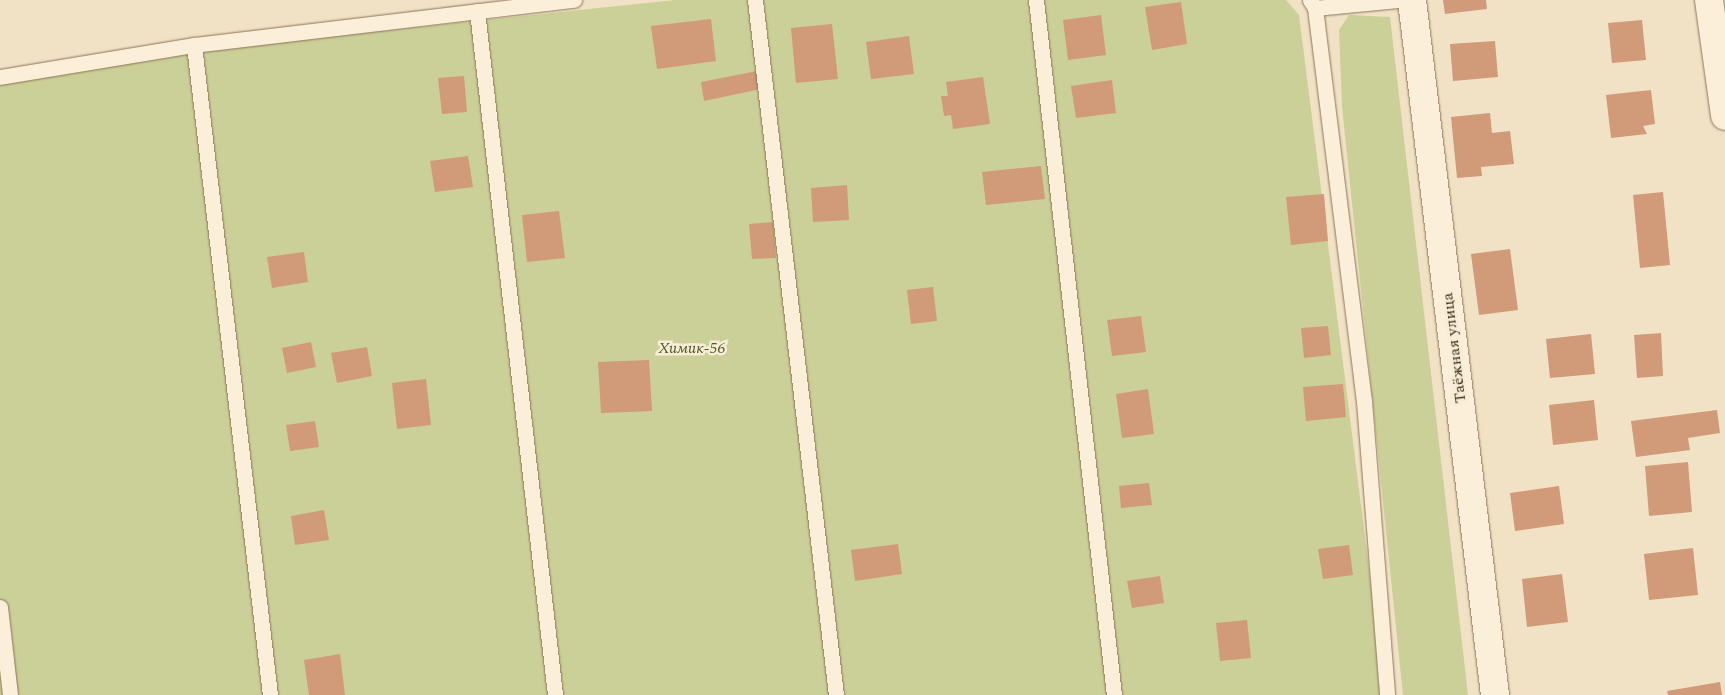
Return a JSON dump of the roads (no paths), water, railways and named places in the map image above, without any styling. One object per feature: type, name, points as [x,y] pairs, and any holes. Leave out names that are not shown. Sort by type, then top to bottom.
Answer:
[{"type":"street","name":"Таёжная улица","points":[[1412,0],[1495,695]]},
{"type":"street","points":[[1709,0],[1719,26],[1725,116]]},
{"type":"lane","points":[[0,77],[194,45],[574,0]]},
{"type":"lane","points":[[756,0],[836,695]]},
{"type":"lane","points":[[1036,0],[1114,695]]},
{"type":"lane","points":[[1387,695],[1364,401],[1312,4],[1398,0]]},
{"type":"lane","points":[[477,11],[555,695]]},
{"type":"lane","points":[[194,45],[270,695]]},
{"type":"lane","points":[[0,607],[10,695]]},
{"type":"park label","name":"Химик-56","points":[[692,348]]}]
